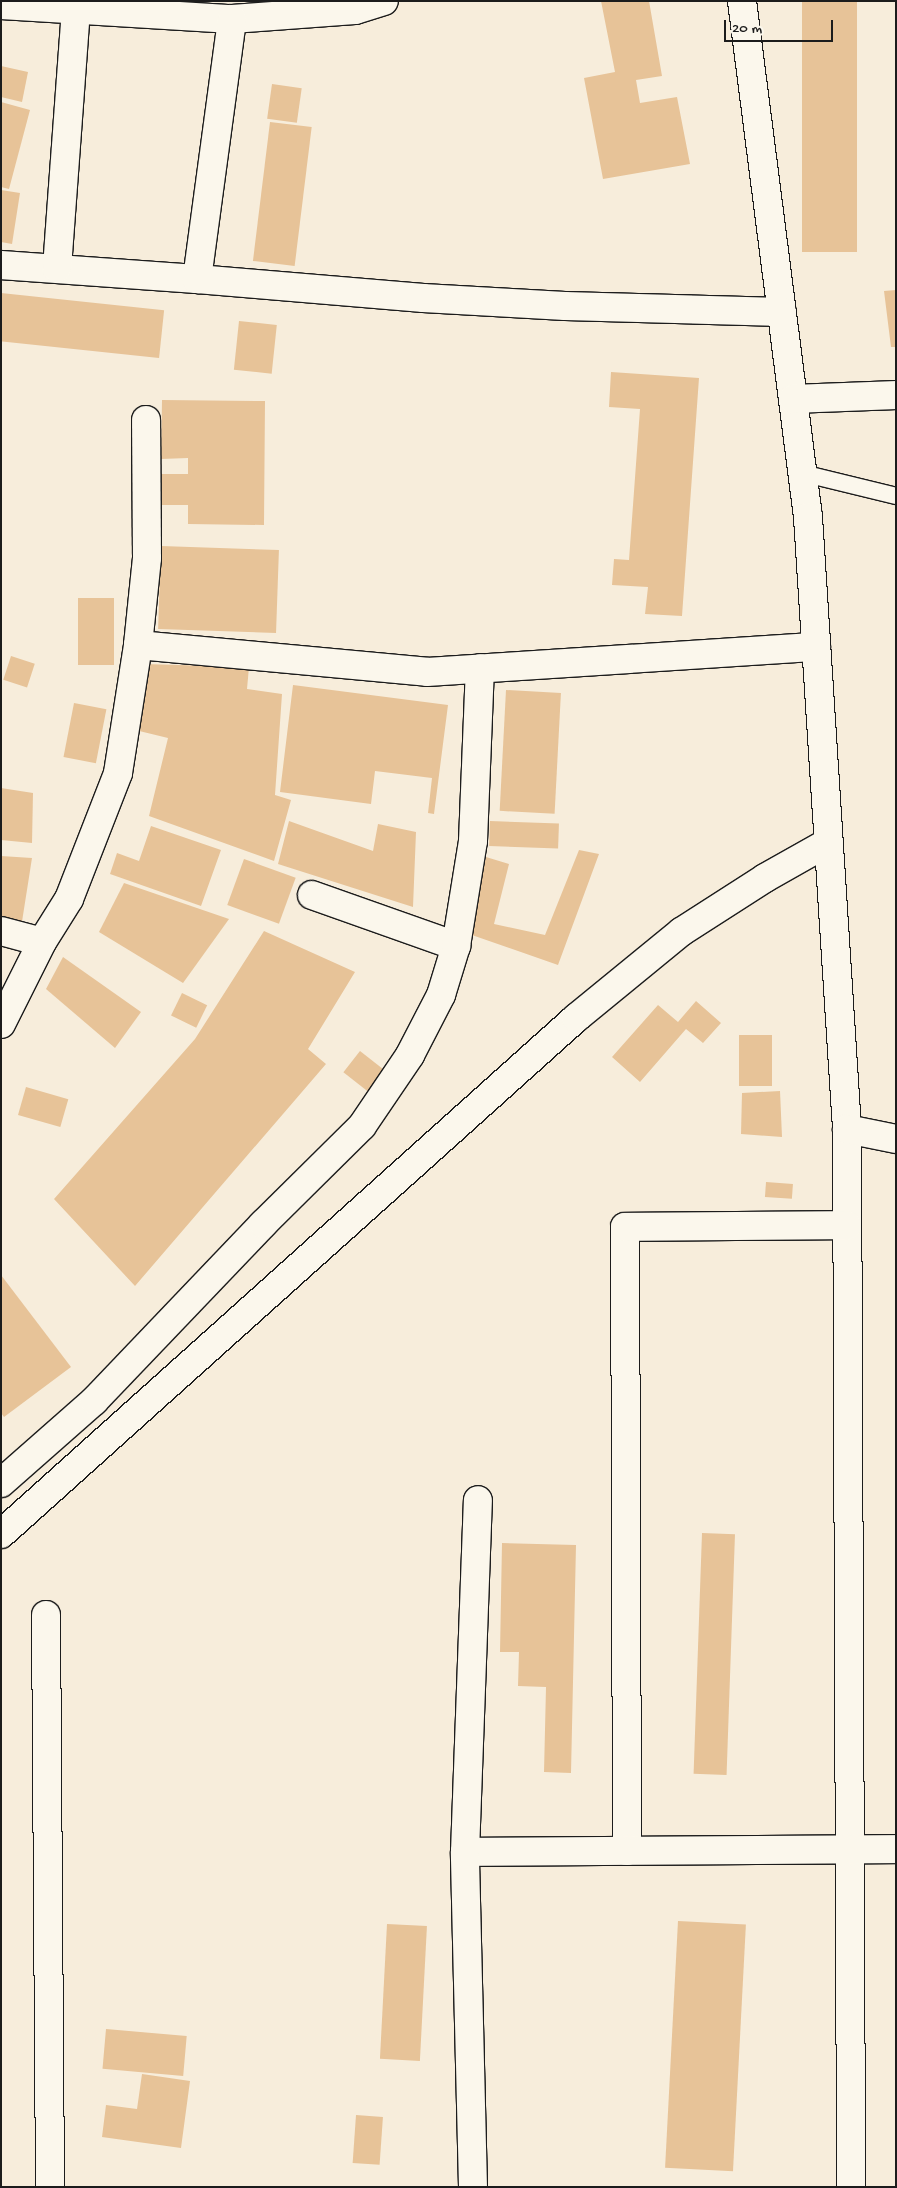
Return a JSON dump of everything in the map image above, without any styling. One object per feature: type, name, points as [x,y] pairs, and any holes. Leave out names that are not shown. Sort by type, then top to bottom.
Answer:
[{"type":"street","points":[[1,5],[232,19],[384,1]]},
{"type":"street","points":[[742,1],[808,517],[847,1129],[851,2187]]},
{"type":"street","points":[[57,268],[76,9]]},
{"type":"street","points":[[197,278],[232,19]]},
{"type":"street","points":[[1,265],[197,278],[423,298],[566,306],[782,312]]},
{"type":"street","points":[[793,399],[896,395]]},
{"type":"street","points":[[1,1024],[42,942],[69,898],[118,773],[138,645],[147,558],[146,420]]},
{"type":"street","points":[[138,645],[427,672],[816,646]]},
{"type":"street","points":[[1,1483],[94,1401],[263,1224],[362,1126],[410,1054],[437,1004],[456,946],[473,841],[480,668]]},
{"type":"street","points":[[1,1534],[576,1018],[681,932],[765,878],[829,842]]},
{"type":"street","points":[[312,895],[456,946]]},
{"type":"street","points":[[1,931],[42,942]]},
{"type":"street","points":[[847,1129],[896,1139]]},
{"type":"street","points":[[627,1851],[626,1226],[847,1225]]},
{"type":"street","points":[[473,2187],[465,1852],[478,1500]]},
{"type":"street","points":[[46,1615],[50,2187]]},
{"type":"street","points":[[465,1852],[896,1849]]},
{"type":"lane","points":[[802,473],[896,496]]},
{"type":"building","points":[[601,1],[649,1],[662,76],[636,80],[640,103],[677,97],[690,164],[603,179],[584,78],[615,72]]},
{"type":"building","points":[[802,1],[857,1],[857,252],[802,252]]},
{"type":"building","points":[[1,66],[28,72],[22,102],[1,97]]},
{"type":"building","points":[[272,84],[302,88],[297,123],[267,119]]},
{"type":"building","points":[[1,102],[30,110],[9,189],[1,187]]},
{"type":"building","points":[[270,122],[312,127],[295,266],[253,261]]},
{"type":"building","points":[[1,190],[20,193],[12,244],[1,242]]},
{"type":"building","points":[[896,290],[896,347],[891,347],[884,291]]},
{"type":"building","points":[[1,293],[164,310],[159,358],[1,341]]},
{"type":"building","points":[[239,321],[277,325],[272,374],[234,370]]},
{"type":"building","points":[[611,372],[699,378],[682,616],[645,614],[648,587],[612,585],[614,559],[629,560],[640,409],[609,407]]},
{"type":"building","points":[[162,400],[265,401],[264,525],[188,524],[188,505],[154,505],[155,474],[188,474],[188,458],[161,459]]},
{"type":"building","points":[[161,546],[279,550],[276,633],[158,629]]},
{"type":"building","points":[[78,598],[114,598],[114,665],[78,665]]},
{"type":"building","points":[[11,656],[35,664],[27,688],[3,680]]},
{"type":"building","points":[[143,664],[249,667],[247,689],[282,694],[275,795],[291,800],[274,861],[149,816],[168,738],[131,729]]},
{"type":"building","points":[[293,685],[448,705],[434,814],[428,813],[432,778],[375,771],[371,804],[280,792]]},
{"type":"building","points":[[506,690],[561,693],[555,814],[500,811]]},
{"type":"building","points":[[74,703],[106,709],[96,763],[64,757]]},
{"type":"building","points":[[1,788],[33,793],[32,843],[1,840]]},
{"type":"building","points":[[289,821],[373,851],[378,824],[416,832],[413,907],[278,864]]},
{"type":"building","points":[[490,821],[559,823],[558,848],[489,846]]},
{"type":"building","points":[[151,826],[221,850],[201,906],[110,874],[117,853],[139,861]]},
{"type":"building","points":[[579,850],[599,854],[558,965],[469,934],[486,857],[509,864],[494,924],[545,935]]},
{"type":"building","points":[[1,856],[32,858],[21,928],[1,923]]},
{"type":"building","points":[[244,859],[296,878],[279,924],[227,905]]},
{"type":"building","points":[[124,883],[229,919],[183,983],[99,932]]},
{"type":"building","points":[[264,931],[355,972],[308,1049],[326,1064],[135,1286],[54,1199],[195,1039]]},
{"type":"building","points":[[63,957],[141,1012],[115,1048],[46,989]]},
{"type":"building","points":[[182,993],[207,1005],[196,1028],[171,1015]]},
{"type":"building","points":[[696,1001],[721,1023],[703,1043],[686,1029],[640,1082],[612,1057],[658,1005],[678,1022]]},
{"type":"building","points":[[739,1035],[772,1035],[772,1086],[739,1086]]},
{"type":"building","points":[[360,1051],[387,1072],[370,1093],[343,1072]]},
{"type":"building","points":[[26,1087],[68,1099],[60,1127],[18,1115]]},
{"type":"building","points":[[780,1091],[782,1137],[741,1134],[742,1093]]},
{"type":"building","points":[[766,1182],[793,1184],[792,1199],[765,1197]]},
{"type":"building","points":[[1,1275],[71,1367],[4,1417],[1,1413]]},
{"type":"building","points":[[702,1533],[735,1534],[727,1775],[694,1774]]},
{"type":"building","points":[[502,1543],[576,1545],[571,1773],[544,1772],[546,1687],[518,1686],[519,1652],[500,1652]]},
{"type":"building","points":[[678,1921],[746,1925],[733,2171],[665,2168]]},
{"type":"building","points":[[387,1924],[427,1926],[420,2061],[380,2059]]},
{"type":"building","points":[[106,2029],[187,2036],[183,2076],[103,2069]]},
{"type":"building","points":[[142,2074],[190,2081],[181,2148],[102,2137],[106,2105],[137,2109]]},
{"type":"building","points":[[356,2115],[383,2117],[380,2165],[353,2163]]}]
